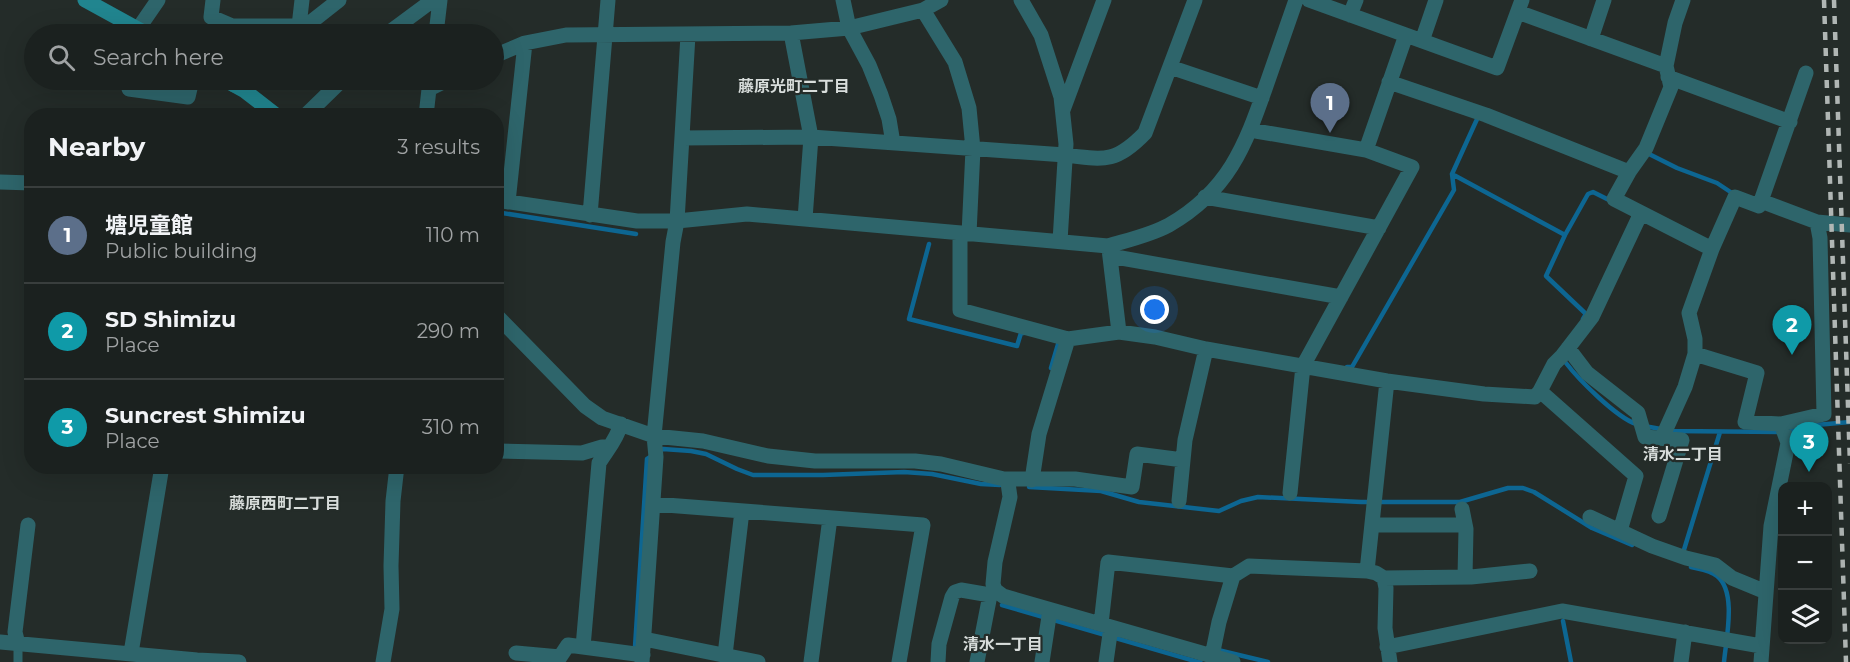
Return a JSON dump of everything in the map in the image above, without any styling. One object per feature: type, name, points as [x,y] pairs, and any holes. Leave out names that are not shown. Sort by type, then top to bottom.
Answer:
[{"type":"street","points":[[85,0],[128,24]]},
{"type":"street","points":[[146,24],[158,0]]},
{"type":"street","points":[[213,0],[211,16],[228,24]]},
{"type":"street","points":[[298,24],[302,0]]},
{"type":"street","points":[[309,24],[339,0]]},
{"type":"street","points":[[401,24],[433,0]]},
{"type":"street","points":[[437,24],[440,0]]},
{"type":"street","points":[[591,215],[608,0]]},
{"type":"street","points":[[843,0],[849,28],[869,64],[881,95],[889,119],[893,143]]},
{"type":"street","points":[[504,52],[525,43],[566,35],[791,33],[849,28],[923,10],[941,0]]},
{"type":"street","points":[[1021,0],[1041,35],[1061,97],[1066,144],[1060,241]]},
{"type":"street","points":[[1063,111],[1104,0]]},
{"type":"street","points":[[682,138],[811,137],[1096,159],[1113,157],[1130,149],[1145,133],[1195,0]]},
{"type":"street","points":[[1109,251],[1168,225],[1193,208],[1218,186],[1237,159],[1250,130],[1296,0]]},
{"type":"street","points":[[1309,0],[1497,68],[1520,6],[1667,72],[1790,122]]},
{"type":"street","points":[[1350,15],[1356,0]]},
{"type":"street","points":[[1422,41],[1436,0]]},
{"type":"street","points":[[1591,39],[1604,0]]},
{"type":"street","points":[[1683,0],[1675,23],[1667,72],[1671,87],[1646,148],[1614,199],[1712,249]]},
{"type":"street","points":[[923,10],[956,62],[969,108],[973,149],[960,310],[1068,339],[1119,332],[1387,381],[1484,394],[1535,397],[1554,364],[1592,317],[1641,213]]},
{"type":"street","points":[[791,33],[811,137],[806,219]]},
{"type":"street","points":[[516,653],[560,657],[568,645],[642,658],[656,447],[673,242],[677,221],[688,35]]},
{"type":"street","points":[[1366,150],[1406,35]]},
{"type":"street","points":[[504,187],[525,43]]},
{"type":"street","points":[[1170,67],[1262,98]]},
{"type":"street","points":[[1664,433],[1685,387],[1695,354],[1695,339],[1689,313],[1712,249],[1735,197],[1759,206],[1806,74]]},
{"type":"street","points":[[1389,82],[1486,115],[1629,172]]},
{"type":"street","points":[[136,90],[188,97],[190,90]]},
{"type":"street","points":[[243,90],[267,108]]},
{"type":"street","points":[[313,108],[331,90]]},
{"type":"street","points":[[427,108],[429,90]]},
{"type":"street","points":[[1250,130],[1366,150],[1412,167],[1304,366],[1290,493]]},
{"type":"street","points":[[0,182],[24,183]]},
{"type":"street","points":[[1204,197],[1379,228]]},
{"type":"street","points":[[504,201],[637,220],[677,221],[747,214],[1060,241],[1341,297]]},
{"type":"street","points":[[1761,201],[1817,222],[1850,225]]},
{"type":"street","points":[[1695,354],[1757,372],[1745,422],[1784,430],[1824,414],[1820,238],[1817,222]]},
{"type":"street","points":[[1109,251],[1119,332]]},
{"type":"street","points":[[504,323],[585,406],[602,418],[621,424],[656,447],[703,441],[768,456],[815,461],[915,461],[941,464],[1008,484],[1028,480],[1075,479],[1132,487],[1137,454],[1183,460]]},
{"type":"street","points":[[1028,480],[1039,434],[1068,339]]},
{"type":"street","points":[[1568,348],[1587,373],[1638,413],[1645,437],[1664,433],[1682,440],[1659,516]]},
{"type":"street","points":[[1179,501],[1185,440],[1206,349]]},
{"type":"street","points":[[1367,570],[1387,381]]},
{"type":"street","points":[[1540,391],[1636,476],[1620,531]]},
{"type":"street","points":[[583,647],[600,463],[618,436],[621,424]]},
{"type":"street","points":[[1761,662],[1771,526],[1788,443],[1784,430]]},
{"type":"street","points":[[504,451],[582,453],[609,447]]},
{"type":"street","points":[[131,653],[161,474]]},
{"type":"street","points":[[383,662],[392,609],[391,555],[396,474]]},
{"type":"street","points":[[977,662],[992,593],[1008,484]]},
{"type":"street","points":[[652,504],[923,525],[899,662]]},
{"type":"street","points":[[1462,509],[1465,525],[1465,576]]},
{"type":"street","points":[[725,656],[742,511]]},
{"type":"street","points":[[1590,517],[1683,557],[1715,565],[1732,578],[1766,592]]},
{"type":"street","points":[[811,662],[830,518]]},
{"type":"street","points":[[18,644],[15,632],[28,525]]},
{"type":"street","points":[[1372,525],[1465,525]]},
{"type":"street","points":[[1106,662],[1108,562],[1233,576],[1249,566],[1367,570],[1384,579],[1530,571]]},
{"type":"street","points":[[938,662],[939,644],[952,597],[955,592],[961,590],[992,593],[1049,616],[1221,660],[1219,622],[1233,576]]},
{"type":"street","points":[[1384,579],[1386,588],[1385,628],[1390,662]]},
{"type":"street","points":[[1387,646],[1562,611],[1761,646]]},
{"type":"street","points":[[1042,662],[1049,616]]},
{"type":"street","points":[[1681,662],[1685,632]]},
{"type":"street","points":[[644,639],[758,662]]},
{"type":"street","points":[[0,642],[239,662]]},
{"type":"lane","points":[[18,644],[18,662]]},
{"type":"waterway","points":[[1478,117],[1452,174],[1565,235],[1546,276],[1586,314],[1583,319]]},
{"type":"waterway","points":[[1647,153],[1677,168],[1717,183],[1732,193]]},
{"type":"waterway","points":[[1347,367],[1352,367],[1454,190],[1452,174]]},
{"type":"waterway","points":[[1565,235],[1588,194],[1593,192],[1609,200],[1609,198]]},
{"type":"waterway","points":[[504,213],[636,234]]},
{"type":"waterway","points":[[929,244],[909,319],[1017,346],[1021,333],[1024,333]]},
{"type":"waterway","points":[[1051,368],[1059,341],[1061,341]]},
{"type":"waterway","points":[[1566,363],[1608,406],[1636,424]]},
{"type":"waterway","points":[[1788,432],[1816,425],[1850,422]]},
{"type":"waterway","points":[[1644,426],[1672,431],[1780,432]]},
{"type":"waterway","points":[[1683,553],[1720,432]]},
{"type":"waterway","points":[[635,647],[647,459],[663,449],[706,454],[753,475],[904,472],[1000,485]]},
{"type":"waterway","points":[[1029,487],[1101,491],[1139,502],[1219,511],[1241,501],[1258,497],[1361,502],[1460,502],[1508,488],[1523,488],[1534,492],[1592,528],[1632,545]]},
{"type":"waterway","points":[[1691,567],[1717,576],[1727,593],[1729,616],[1724,662]]},
{"type":"waterway","points":[[1002,605],[1198,662],[1201,660]]},
{"type":"waterway","points":[[1563,621],[1571,662]]},
{"type":"waterway","points":[[1218,650],[1268,662]]},
{"type":"railway","points":[[1824,0],[1846,662]]},
{"type":"railway","points":[[1834,0],[1850,464]]},
{"type":"place","name":"塘児童館","points":[[1330,133]]},
{"type":"place","name":"SD Shimizu","points":[[1792,355]]},
{"type":"place","name":"Suncrest Shimizu","points":[[1809,472]]},
{"type":"district","name":"藤原光町二丁目","points":[[794,86]]},
{"type":"district","name":"清水二丁目","points":[[1683,454]]},
{"type":"district","name":"藤原西町二丁目","points":[[285,503]]},
{"type":"district","name":"清水一丁目","points":[[1003,644]]}]
